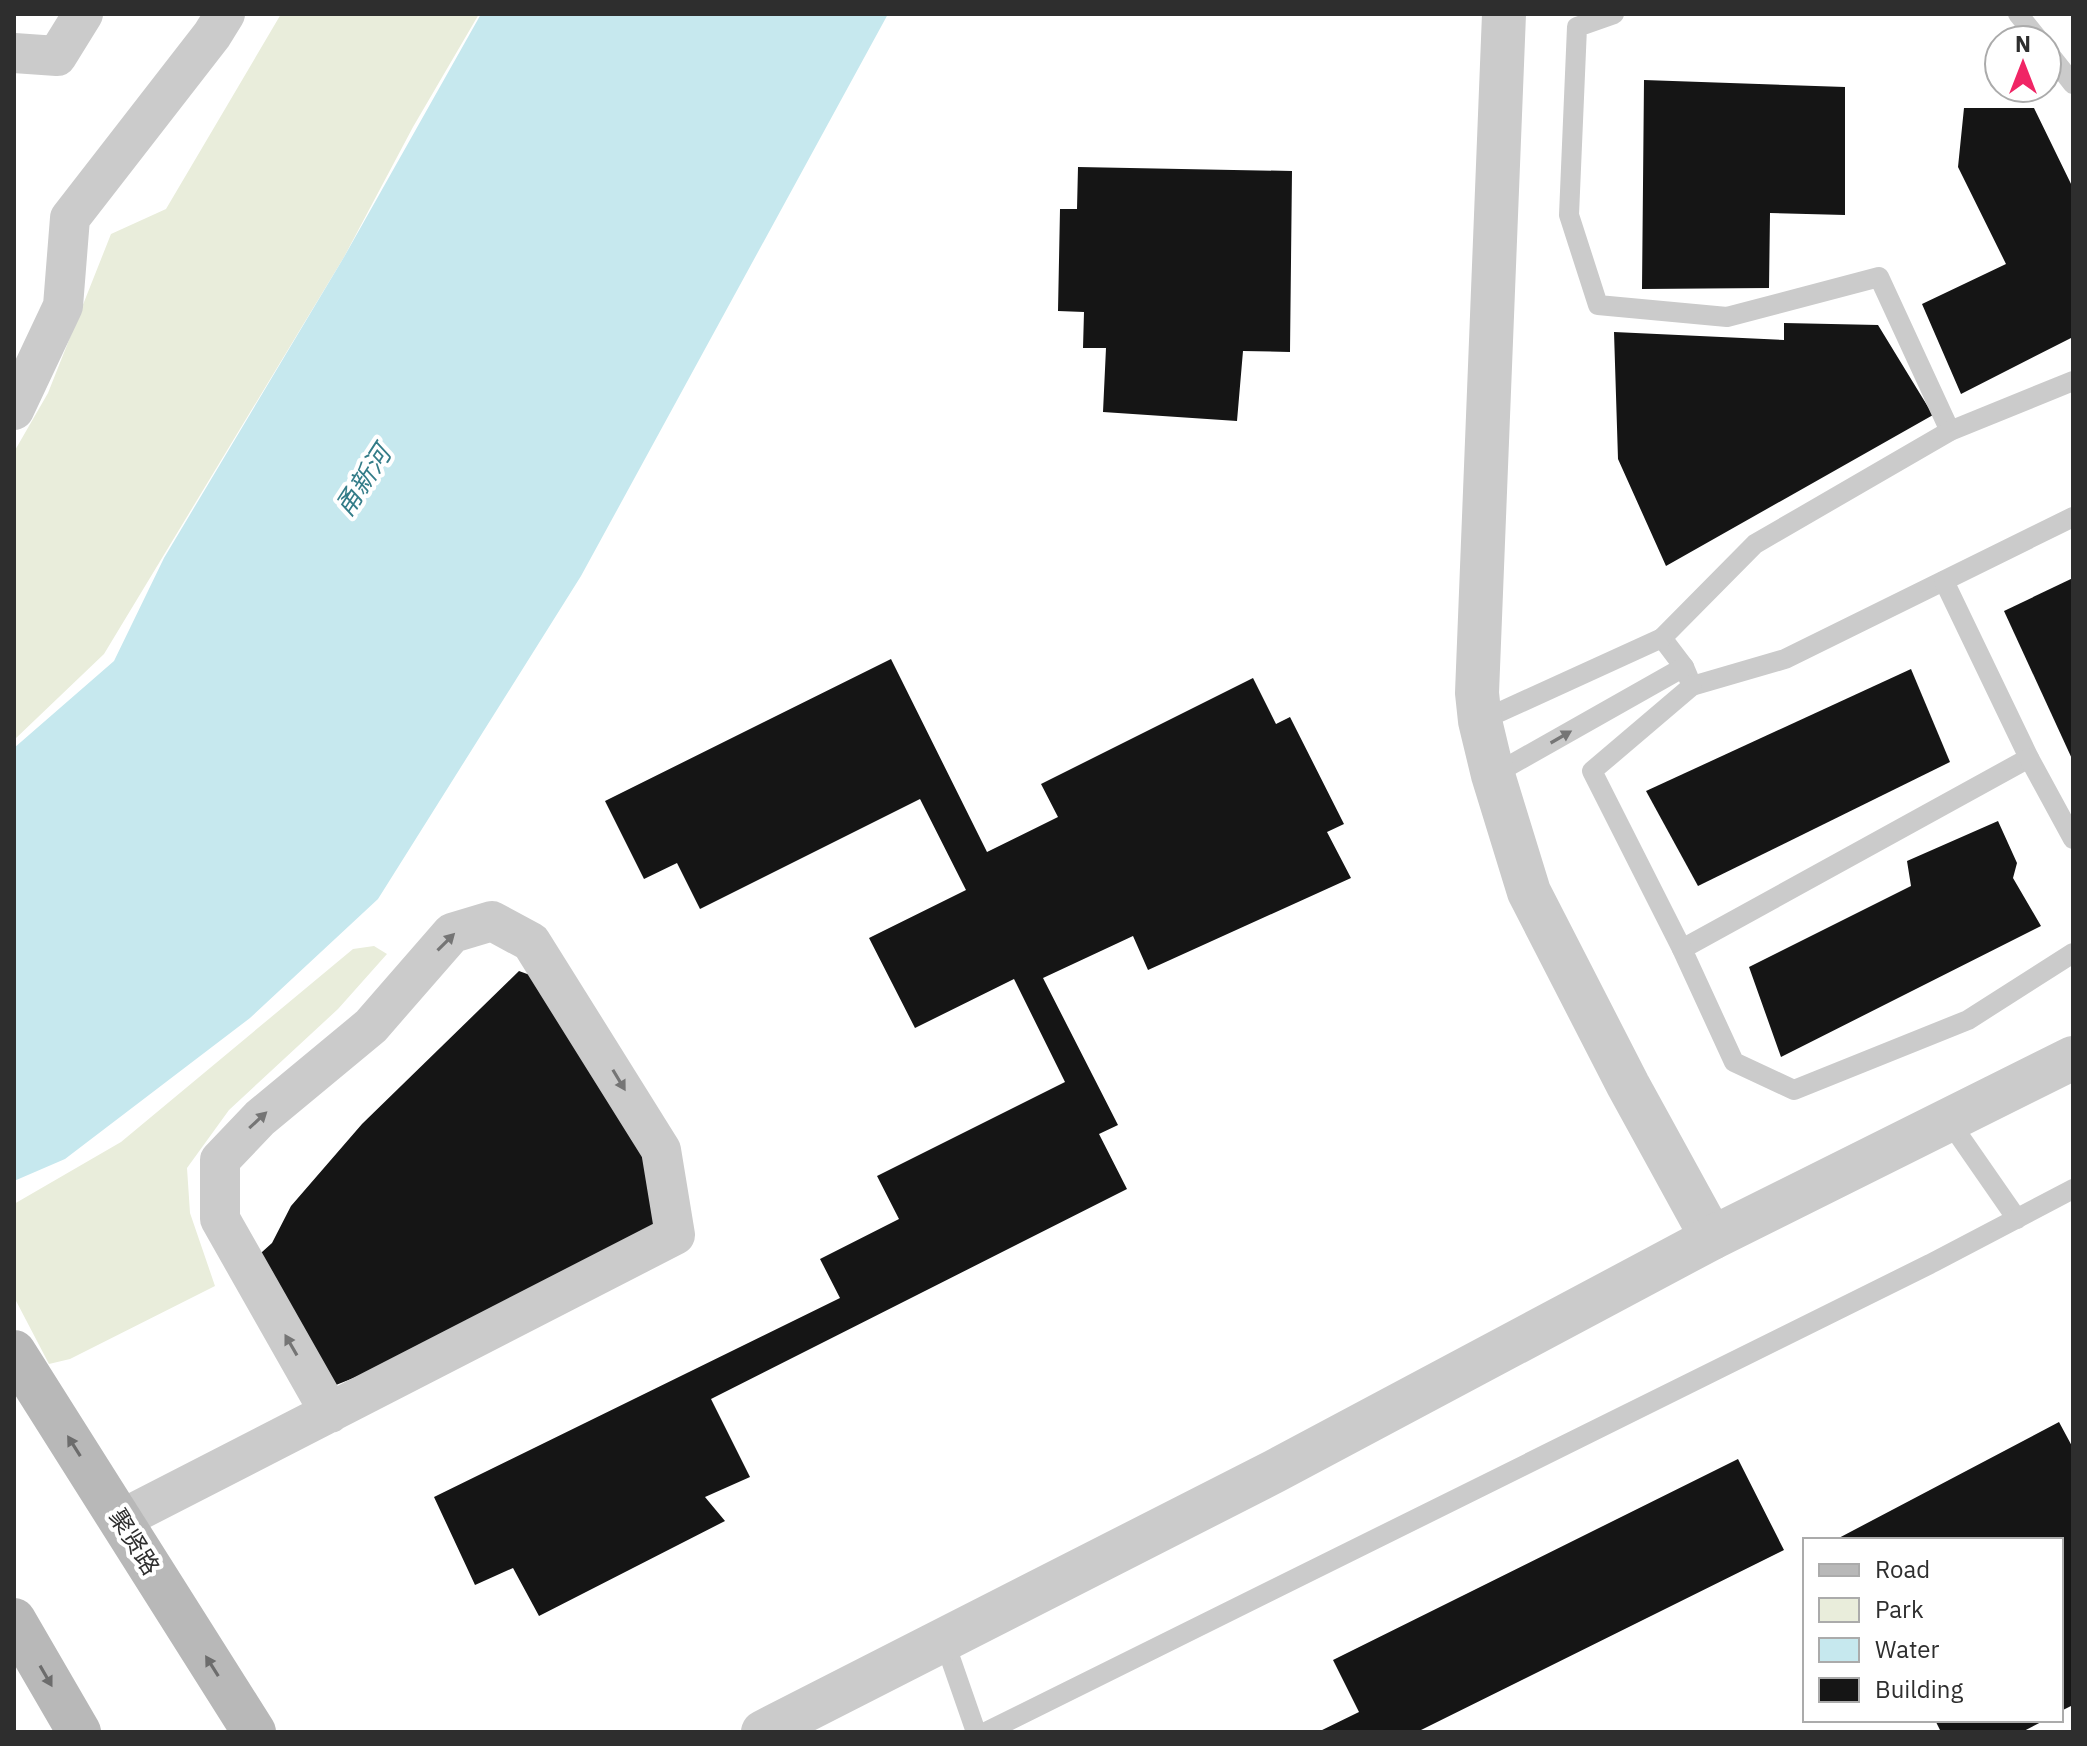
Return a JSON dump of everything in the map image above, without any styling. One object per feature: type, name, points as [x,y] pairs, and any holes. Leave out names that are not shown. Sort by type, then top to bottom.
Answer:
[{"type":"main road","name":"聚贤路","points":[[14,1352],[254,1732]]},
{"type":"main road","points":[[14,1620],[79,1732]]},
{"type":"street","points":[[14,53],[57,56],[83,14]]},
{"type":"street","points":[[14,410],[63,306],[70,218],[225,14]]},
{"type":"street","points":[[1504,14],[1477,693],[1480,721],[1529,892],[1628,1085],[1712,1238]]},
{"type":"street","points":[[120,1520],[330,1413],[675,1235],[661,1150],[531,942],[492,921],[452,933],[371,1026],[260,1118],[220,1160],[220,1219],[330,1413]]},
{"type":"street","points":[[763,1732],[1275,1471],[1712,1238],[2073,1058]]},
{"type":"lane","points":[[1614,14],[1577,27],[1569,215],[1598,305],[1727,317],[1879,277],[1950,431]]},
{"type":"lane","points":[[1480,721],[1662,638],[1755,544],[1950,431],[2073,381]]},
{"type":"lane","points":[[1493,775],[1688,676],[1785,659],[2073,517]]},
{"type":"lane","points":[[1944,581],[2029,758],[2073,839]]},
{"type":"lane","points":[[1662,638],[1688,676]]},
{"type":"lane","points":[[1688,676],[1592,771],[1682,949],[1734,1062],[1794,1090],[1968,1020],[2073,953]]},
{"type":"lane","points":[[1682,949],[2029,758]]},
{"type":"lane","points":[[1949,1121],[2017,1219]]},
{"type":"lane","points":[[986,1732],[2073,1189]]},
{"type":"lane","points":[[944,1640],[976,1732]]},
{"type":"green space","points":[[281,14],[479,14],[413,127],[344,257],[104,654],[14,740],[14,452],[48,393],[111,234],[166,209]]},
{"type":"green space","points":[[374,946],[387,954],[338,1009],[229,1110],[187,1168],[190,1213],[215,1286],[70,1359],[49,1364],[14,1297],[14,1204],[121,1142],[353,949]]},
{"type":"water","name":"甬新河","points":[[481,14],[888,14],[581,576],[378,899],[250,1018],[65,1159],[14,1181],[14,748],[114,661],[164,558],[344,257]]},
{"type":"building","points":[[1644,80],[1845,87],[1845,215],[1770,213],[1769,288],[1642,289]]},
{"type":"building","points":[[1964,108],[2034,108],[2073,188],[2073,337],[1961,394],[1922,304],[2006,264],[1958,167]]},
{"type":"building","points":[[1078,167],[1292,171],[1290,352],[1243,351],[1237,421],[1103,412],[1106,348],[1083,348],[1084,312],[1058,311],[1060,209],[1077,209]]},
{"type":"building","points":[[1784,323],[1878,325],[1933,415],[1666,566],[1618,459],[1614,332],[1784,340]]},
{"type":"building","points":[[2073,578],[2073,761],[2004,611]]},
{"type":"building","points":[[891,659],[987,852],[1058,817],[1041,784],[1253,678],[1276,724],[1290,717],[1344,824],[1327,832],[1351,878],[1148,970],[1133,936],[1043,978],[1118,1125],[1099,1134],[1127,1189],[711,1399],[750,1477],[705,1497],[725,1521],[539,1616],[513,1568],[475,1585],[434,1497],[840,1298],[820,1259],[899,1219],[877,1176],[1065,1082],[1014,979],[915,1028],[869,938],[966,890],[920,799],[700,909],[677,863],[644,879],[605,801]]},
{"type":"building","points":[[1911,669],[1950,762],[1698,886],[1646,791]]},
{"type":"building","points":[[1998,821],[2017,863],[2013,878],[2041,926],[1781,1057],[1749,967],[1911,886],[1907,861]]},
{"type":"building","points":[[519,971],[538,978],[637,1130],[665,1220],[436,1345],[331,1387],[252,1261],[272,1243],[291,1206],[362,1124]]},
{"type":"building","points":[[2059,1422],[2073,1448],[2073,1705],[2063,1710],[2063,1538],[1839,1538]]},
{"type":"building","points":[[1738,1459],[1784,1550],[1417,1732],[1318,1732],[1359,1712],[1333,1660]]},
{"type":"building","points":[[1936,1722],[2041,1722],[2022,1732],[1941,1732]]}]
